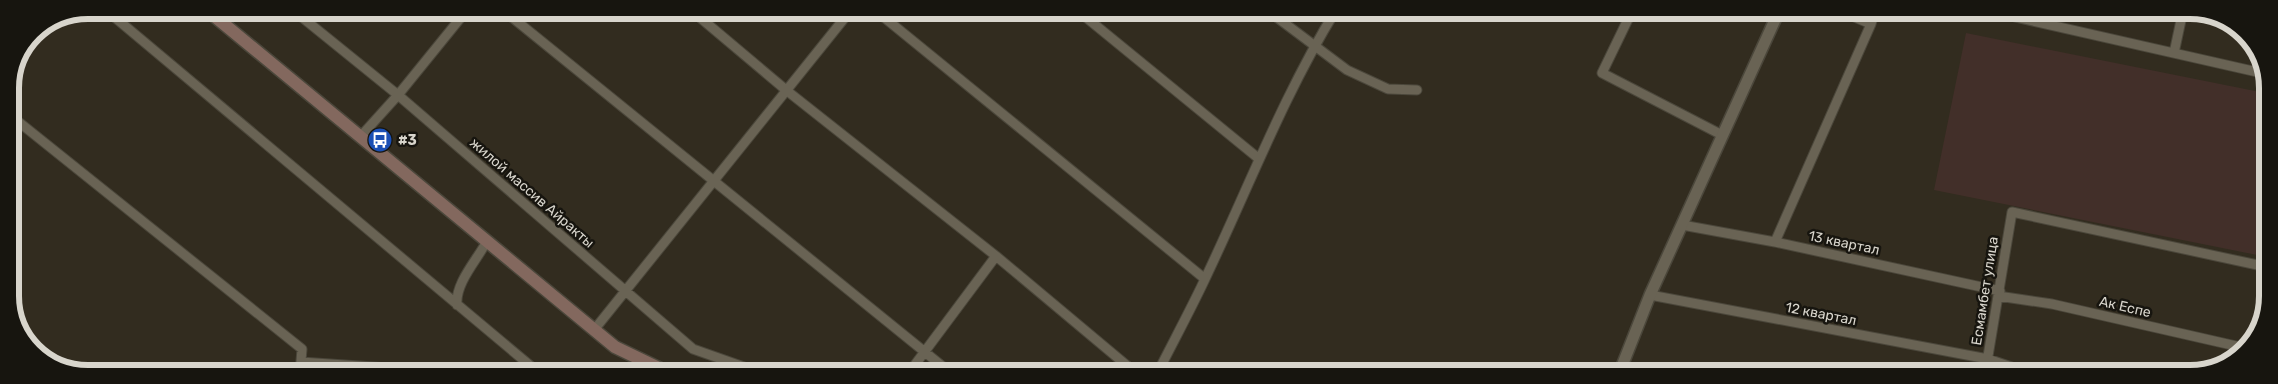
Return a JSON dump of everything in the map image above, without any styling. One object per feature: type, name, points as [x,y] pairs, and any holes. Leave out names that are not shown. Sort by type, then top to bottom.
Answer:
[{"type":"main road","points":[[218,19],[615,347],[651,365]]},
{"type":"street","points":[[117,19],[528,365]]},
{"type":"street","name":"жилой массив Айракты","points":[[304,19],[398,95],[693,349],[738,365]]},
{"type":"street","points":[[361,136],[398,95],[459,19]]},
{"type":"street","points":[[514,19],[942,365]]},
{"type":"street","points":[[703,19],[786,90],[996,256],[1126,365]]},
{"type":"street","points":[[594,330],[844,19]]},
{"type":"street","points":[[886,19],[1205,279]]},
{"type":"street","points":[[1088,19],[1258,158]]},
{"type":"street","points":[[1278,19],[1313,47],[1347,70],[1388,89],[1417,90]]},
{"type":"street","points":[[1162,365],[1205,279],[1258,158],[1313,47],[1330,19]]},
{"type":"street","points":[[1628,19],[1602,73],[1722,135]]},
{"type":"street","points":[[1622,365],[1650,295],[1775,19]]},
{"type":"street","points":[[1859,19],[1871,24]]},
{"type":"street","points":[[1774,242],[1873,19]]},
{"type":"street","points":[[2023,19],[2257,72]]},
{"type":"street","points":[[2052,26],[2054,19]]},
{"type":"street","points":[[2174,53],[2181,19]]},
{"type":"street","points":[[19,122],[302,350],[301,365]]},
{"type":"street","name":"Есмамбет улица","points":[[1987,365],[2012,212],[2259,265]]},
{"type":"street","name":"13 квартал","points":[[1682,225],[1774,242],[1999,293]]},
{"type":"street","points":[[457,305],[456,298],[461,286],[487,241]]},
{"type":"street","points":[[915,365],[996,256]]},
{"type":"street","name":"Ак Еспе","points":[[1999,293],[2238,346]]},
{"type":"street","name":"12 квартал","points":[[1650,295],[1988,359]]},
{"type":"street","points":[[1988,359],[2006,365]]},
{"type":"street","points":[[301,362],[345,365]]},
{"type":"shaded area","points":[[1966,33],[2259,92],[2259,134],[2257,147],[2259,148],[2259,255],[1934,190]]},
{"type":"place","name":"#3","points":[[380,140]]}]
